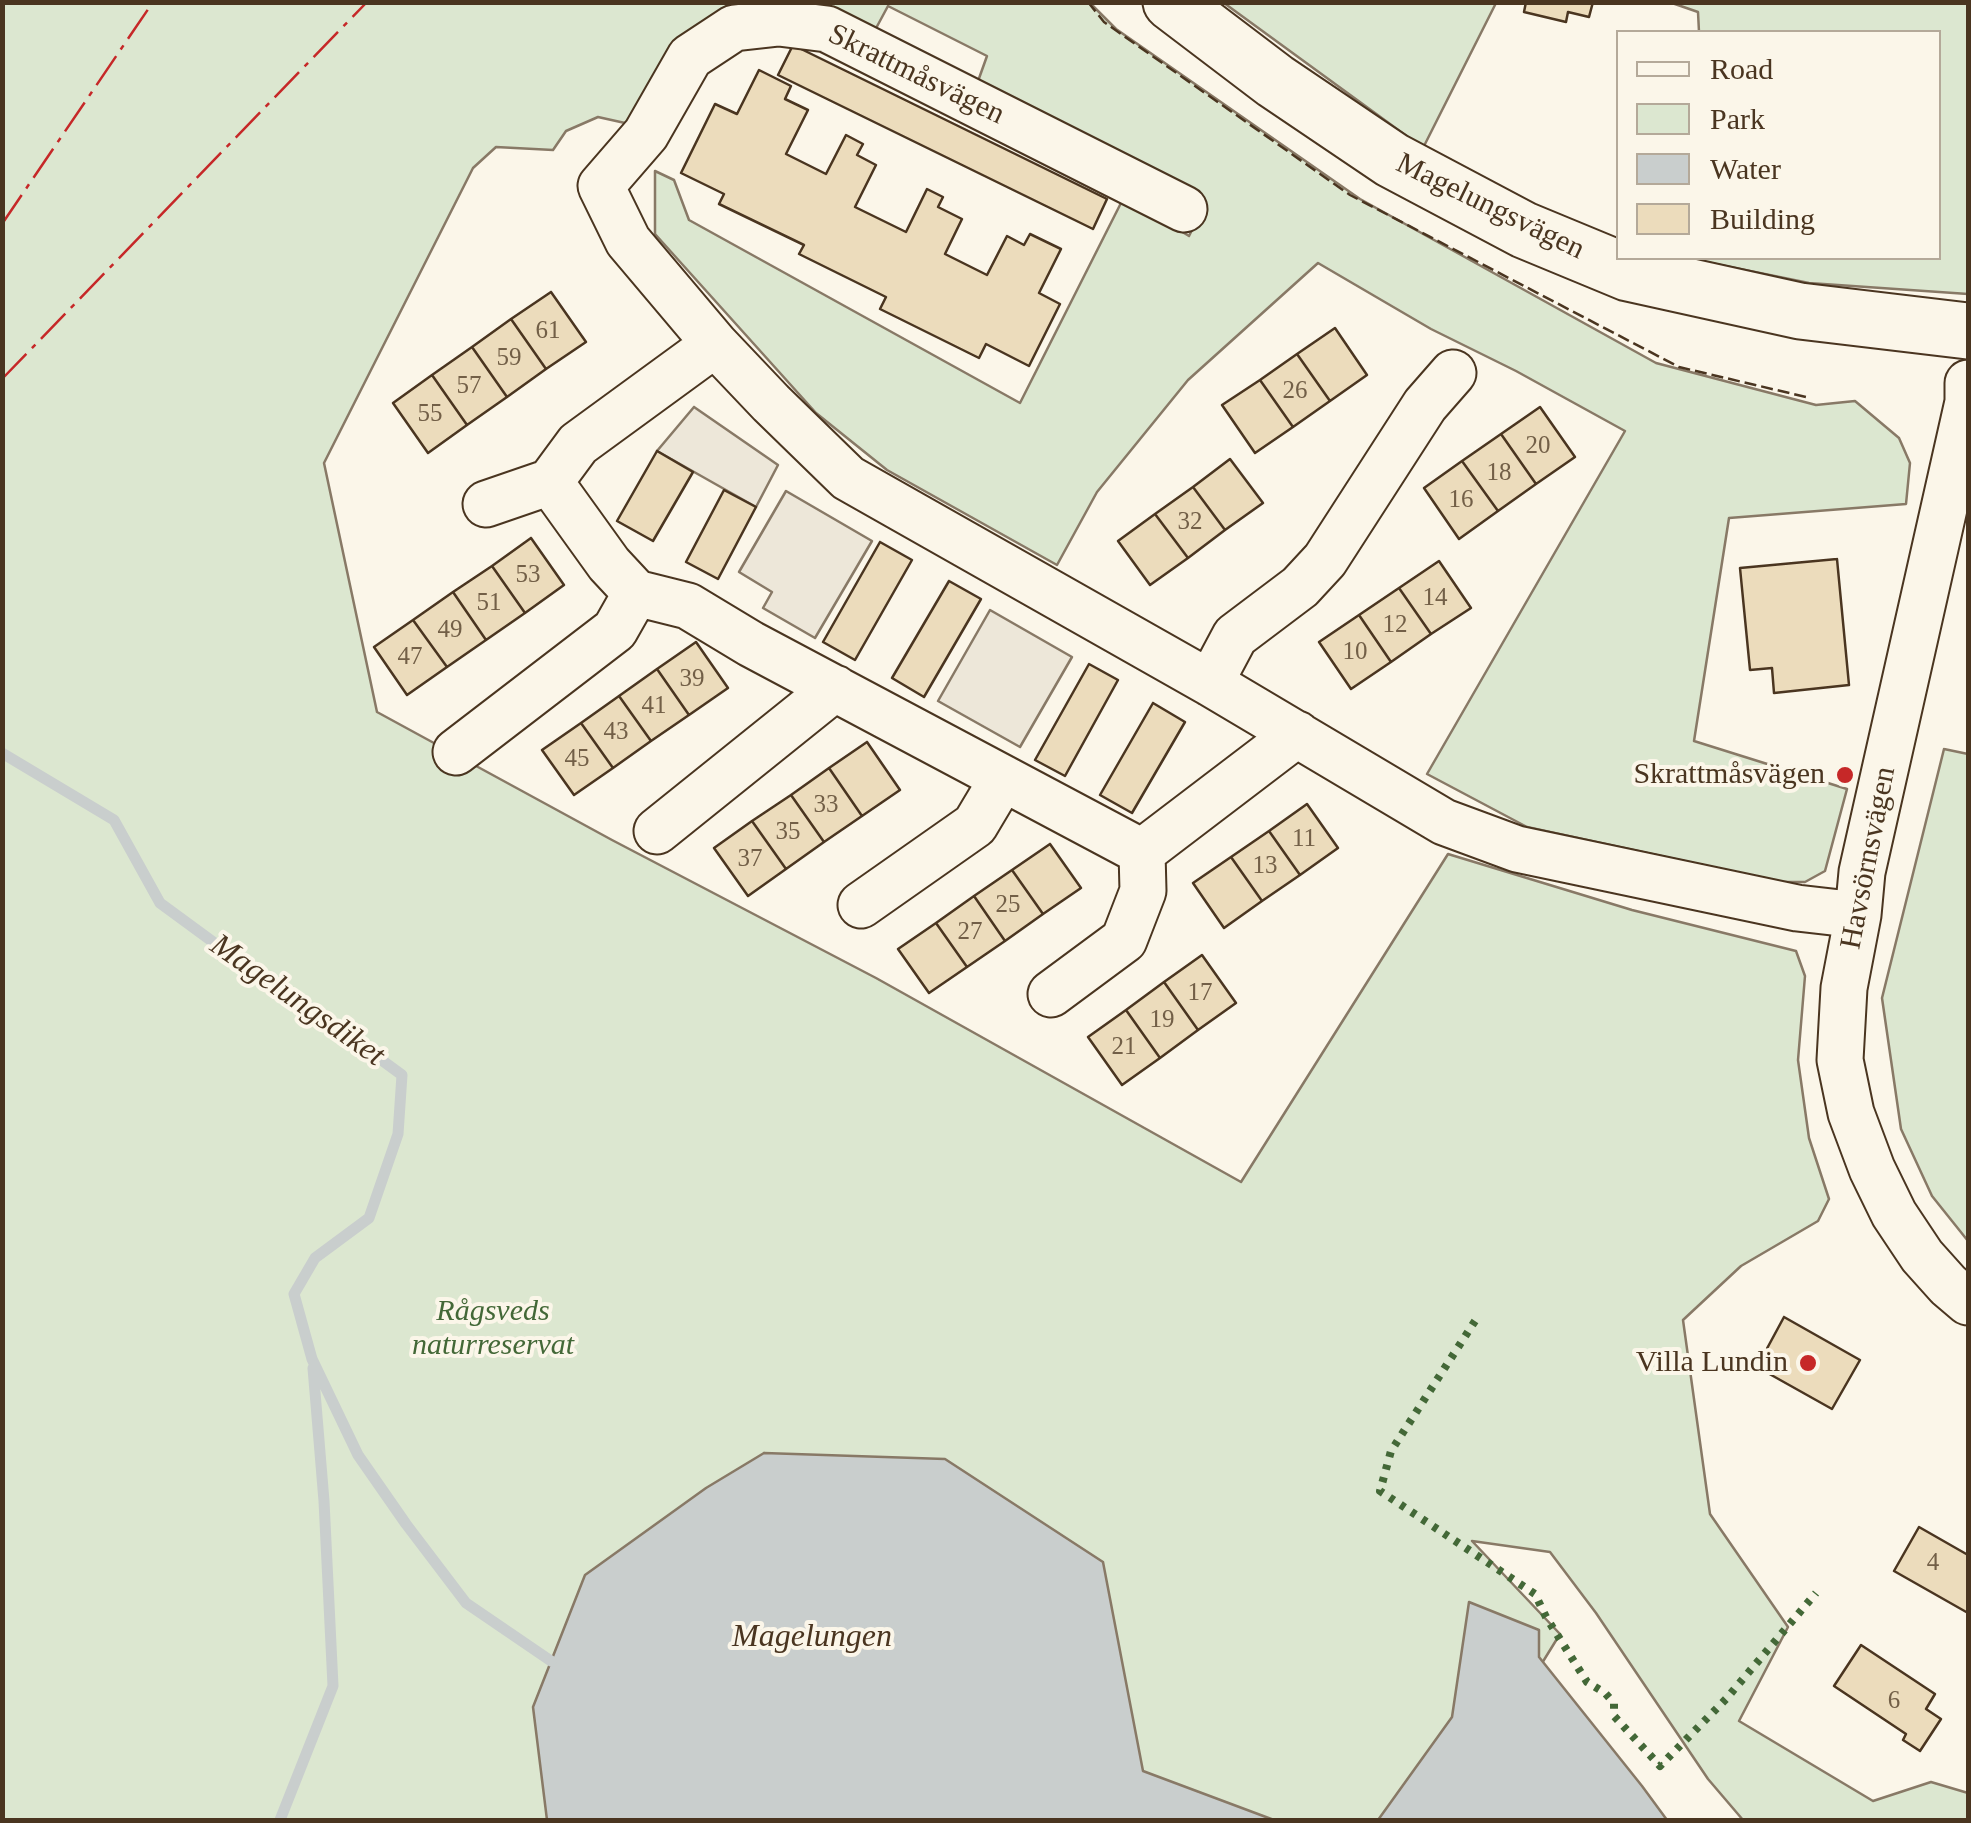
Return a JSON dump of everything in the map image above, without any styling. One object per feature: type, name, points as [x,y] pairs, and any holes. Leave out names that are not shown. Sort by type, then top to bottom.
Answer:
[{"type":"main road","name":"Magelungsvägen","points":[[1172,2],[1275,81],[1392,160],[1524,230],[1628,273],[1800,311],[1968,331]]},
{"type":"street","name":"Skrattmåsvägen","points":[[1184,208],[827,29],[779,23],[734,28],[690,57],[646,134],[601,186],[628,241],[770,403],[848,478],[1210,683],[1444,822],[1517,849],[1797,908],[1858,914]]},
{"type":"street","points":[[486,504],[550,482],[578,444],[716,344]]},
{"type":"street","points":[[1210,683],[1236,636],[1300,586],[1326,560],[1424,406],[1454,372]]},
{"type":"street","name":"Havsörnsvägen","points":[[1968,384],[1968,402],[1862,872],[1844,988],[1840,1060],[1851,1113],[1894,1214],[1922,1256],[1968,1302]]},
{"type":"street","points":[[550,482],[608,564],[636,593],[688,606],[1142,852]]},
{"type":"street","points":[[456,752],[615,630],[636,593]]},
{"type":"street","points":[[657,830],[835,688]]},
{"type":"street","points":[[1142,852],[1296,734]]},
{"type":"street","points":[[861,905],[975,825],[1003,778]]},
{"type":"street","points":[[1051,994],[1124,940],[1142,891],[1142,852]]},
{"type":"green space","name":"Rågsveds naturreservat","points":[[3,3],[1090,3],[1116,29],[1360,199],[1656,363],[1816,405],[1855,401],[1899,438],[1910,463],[1906,504],[1729,518],[1694,741],[1847,789],[1825,871],[1805,882],[1781,882],[1527,827],[1427,774],[1625,431],[1431,329],[1318,263],[1188,380],[1097,492],[1057,565],[887,470],[816,413],[655,234],[655,171],[674,180],[689,220],[1020,403],[1124,197],[1189,236],[1205,204],[977,84],[987,56],[888,6],[874,32],[777,8],[634,125],[598,117],[566,131],[553,150],[496,147],[473,168],[324,463],[377,712],[876,978],[1241,1182],[1448,854],[1632,910],[1796,951],[1805,976],[1798,1060],[1809,1138],[1829,1199],[1818,1221],[1741,1266],[1683,1320],[1710,1514],[1788,1627],[1739,1721],[1873,1801],[1931,1782],[1968,1793],[1968,1820],[1743,1820],[1708,1779],[1550,1552],[1472,1541],[1560,1634],[1445,1820],[3,1820]]},
{"type":"green space","points":[[1224,3],[1496,3],[1423,148]]},
{"type":"green space","points":[[1672,3],[1968,3],[1968,294],[1809,283],[1696,260],[1941,260],[1941,30],[1699,30],[1698,12]]},
{"type":"green space","points":[[1944,749],[1968,754],[1968,1241],[1932,1196],[1901,1129],[1882,998]]},
{"type":"shaded area","points":[[694,407],[778,465],[756,507],[657,451]]},
{"type":"shaded area","points":[[786,491],[872,541],[815,638],[763,608],[772,592],[739,572]]},
{"type":"shaded area","points":[[990,610],[1072,657],[1020,747],[938,701]]},
{"type":"water","name":"Magelungen","points":[[764,1453],[945,1459],[1103,1562],[1143,1771],[1274,1820],[547,1820],[533,1707],[585,1575],[706,1488]]},
{"type":"water","points":[[1469,1602],[1539,1630],[1539,1657],[1667,1820],[1378,1820],[1452,1717]]},
{"type":"building","points":[[1526,2],[1593,2],[1589,17],[1568,12],[1566,22],[1524,12]]},
{"type":"building","points":[[793,45],[1107,199],[1093,229],[778,75]]},
{"type":"building","points":[[759,70],[791,86],[785,99],[808,110],[786,154],[826,174],[846,135],[863,144],[857,155],[876,165],[855,207],[906,232],[927,189],[943,197],[938,207],[962,219],[945,254],[987,275],[1007,236],[1024,245],[1030,234],[1061,249],[1039,293],[1060,304],[1029,366],[986,344],[979,358],[880,309],[886,297],[799,254],[804,245],[719,204],[724,194],[681,173],[715,104],[737,114]]},
{"type":"building","points":[[551,292],[586,342],[546,369],[511,319]]},
{"type":"building","points":[[511,319],[546,369],[507,397],[472,347]]},
{"type":"building","points":[[1335,328],[1367,375],[1330,401],[1297,354]]},
{"type":"building","points":[[472,347],[507,397],[467,425],[432,375]]},
{"type":"building","points":[[1297,354],[1330,401],[1293,427],[1260,380]]},
{"type":"building","points":[[432,375],[467,425],[428,453],[393,403]]},
{"type":"building","points":[[1260,380],[1293,427],[1255,453],[1222,405]]},
{"type":"building","points":[[1540,407],[1575,457],[1536,484],[1501,434]]},
{"type":"building","points":[[1501,434],[1536,484],[1498,511],[1462,461]]},
{"type":"building","points":[[657,451],[693,472],[653,541],[617,521]]},
{"type":"building","points":[[1230,459],[1263,503],[1225,530],[1193,487]]},
{"type":"building","points":[[1462,461],[1498,511],[1459,539],[1424,488]]},
{"type":"building","points":[[1193,487],[1225,530],[1188,558],[1155,514]]},
{"type":"building","points":[[724,490],[756,507],[718,579],[686,562]]},
{"type":"building","points":[[1155,514],[1188,558],[1150,585],[1118,541]]},
{"type":"building","points":[[531,538],[564,585],[525,613],[492,566]]},
{"type":"building","points":[[880,542],[912,560],[855,660],[823,642]]},
{"type":"building","points":[[1837,559],[1849,685],[1774,693],[1772,668],[1750,670],[1740,568]]},
{"type":"building","points":[[1439,561],[1471,608],[1431,634],[1399,588]]},
{"type":"building","points":[[492,566],[525,613],[486,640],[453,592]]},
{"type":"building","points":[[949,581],[981,599],[924,697],[892,678]]},
{"type":"building","points":[[1399,588],[1431,634],[1391,662],[1359,615]]},
{"type":"building","points":[[453,592],[486,640],[447,667],[413,620]]},
{"type":"building","points":[[1359,615],[1391,662],[1351,689],[1319,642]]},
{"type":"building","points":[[413,620],[447,667],[407,695],[374,647]]},
{"type":"building","points":[[696,642],[728,688],[689,715],[657,669]]},
{"type":"building","points":[[1089,664],[1118,680],[1065,776],[1035,760]]},
{"type":"building","points":[[657,669],[689,715],[651,741],[619,696]]},
{"type":"building","points":[[619,696],[651,741],[613,768],[581,723]]},
{"type":"building","points":[[1153,703],[1185,722],[1132,813],[1100,795]]},
{"type":"building","points":[[581,723],[613,768],[574,795],[542,750]]},
{"type":"building","points":[[867,742],[900,790],[862,816],[829,768]]},
{"type":"building","points":[[829,768],[862,816],[824,842],[791,795]]},
{"type":"building","points":[[791,795],[824,842],[786,869],[752,821]]},
{"type":"building","points":[[1307,804],[1338,848],[1300,875],[1269,831]]},
{"type":"building","points":[[752,821],[786,869],[748,896],[714,848]]},
{"type":"building","points":[[1269,831],[1300,875],[1262,901],[1231,857]]},
{"type":"building","points":[[1050,844],[1081,888],[1043,914],[1012,870]]},
{"type":"building","points":[[1231,857],[1262,901],[1224,928],[1193,883]]},
{"type":"building","points":[[1012,870],[1043,914],[1005,941],[974,896]]},
{"type":"building","points":[[974,896],[1005,941],[967,967],[936,923]]},
{"type":"building","points":[[936,923],[967,967],[929,993],[898,949]]},
{"type":"building","points":[[1202,955],[1236,1003],[1198,1030],[1164,982]]},
{"type":"building","points":[[1164,982],[1198,1030],[1160,1058],[1126,1010]]},
{"type":"building","points":[[1126,1010],[1160,1058],[1122,1085],[1088,1037]]},
{"type":"building","name":"Villa Lundin","points":[[1784,1317],[1860,1360],[1832,1409],[1757,1367]]},
{"type":"building","points":[[1919,1527],[1968,1555],[1968,1613],[1894,1571]]},
{"type":"building","points":[[1861,1645],[1935,1694],[1926,1709],[1941,1719],[1920,1751],[1903,1740],[1906,1734],[1834,1686]]},
{"type":"waterway","name":"Magelungsdiket","points":[[2,753],[114,820],[160,903],[402,1075],[398,1134],[369,1218],[315,1258],[294,1294],[312,1359],[358,1455],[406,1524],[466,1603],[551,1661]]},
{"type":"waterway","name":"Magelungsdiket","points":[[280,1820],[333,1686],[313,1368]]},
{"type":"hedge","points":[[1475,1321],[1391,1451],[1380,1491],[1535,1594],[1587,1682],[1614,1703],[1614,1716],[1660,1766],[1726,1699],[1816,1593]]},
{"type":"fence","points":[[1088,2],[1104,22],[1350,195],[1679,367],[1806,397]]},
{"type":"power","points":[[2,224],[153,2]]},
{"type":"power","points":[[2,379],[367,2]]},
{"type":"place","name":"Skrattmåsvägen","points":[[1845,775]]},
{"type":"place","name":"Villa Lundin","points":[[1808,1363]]}]
